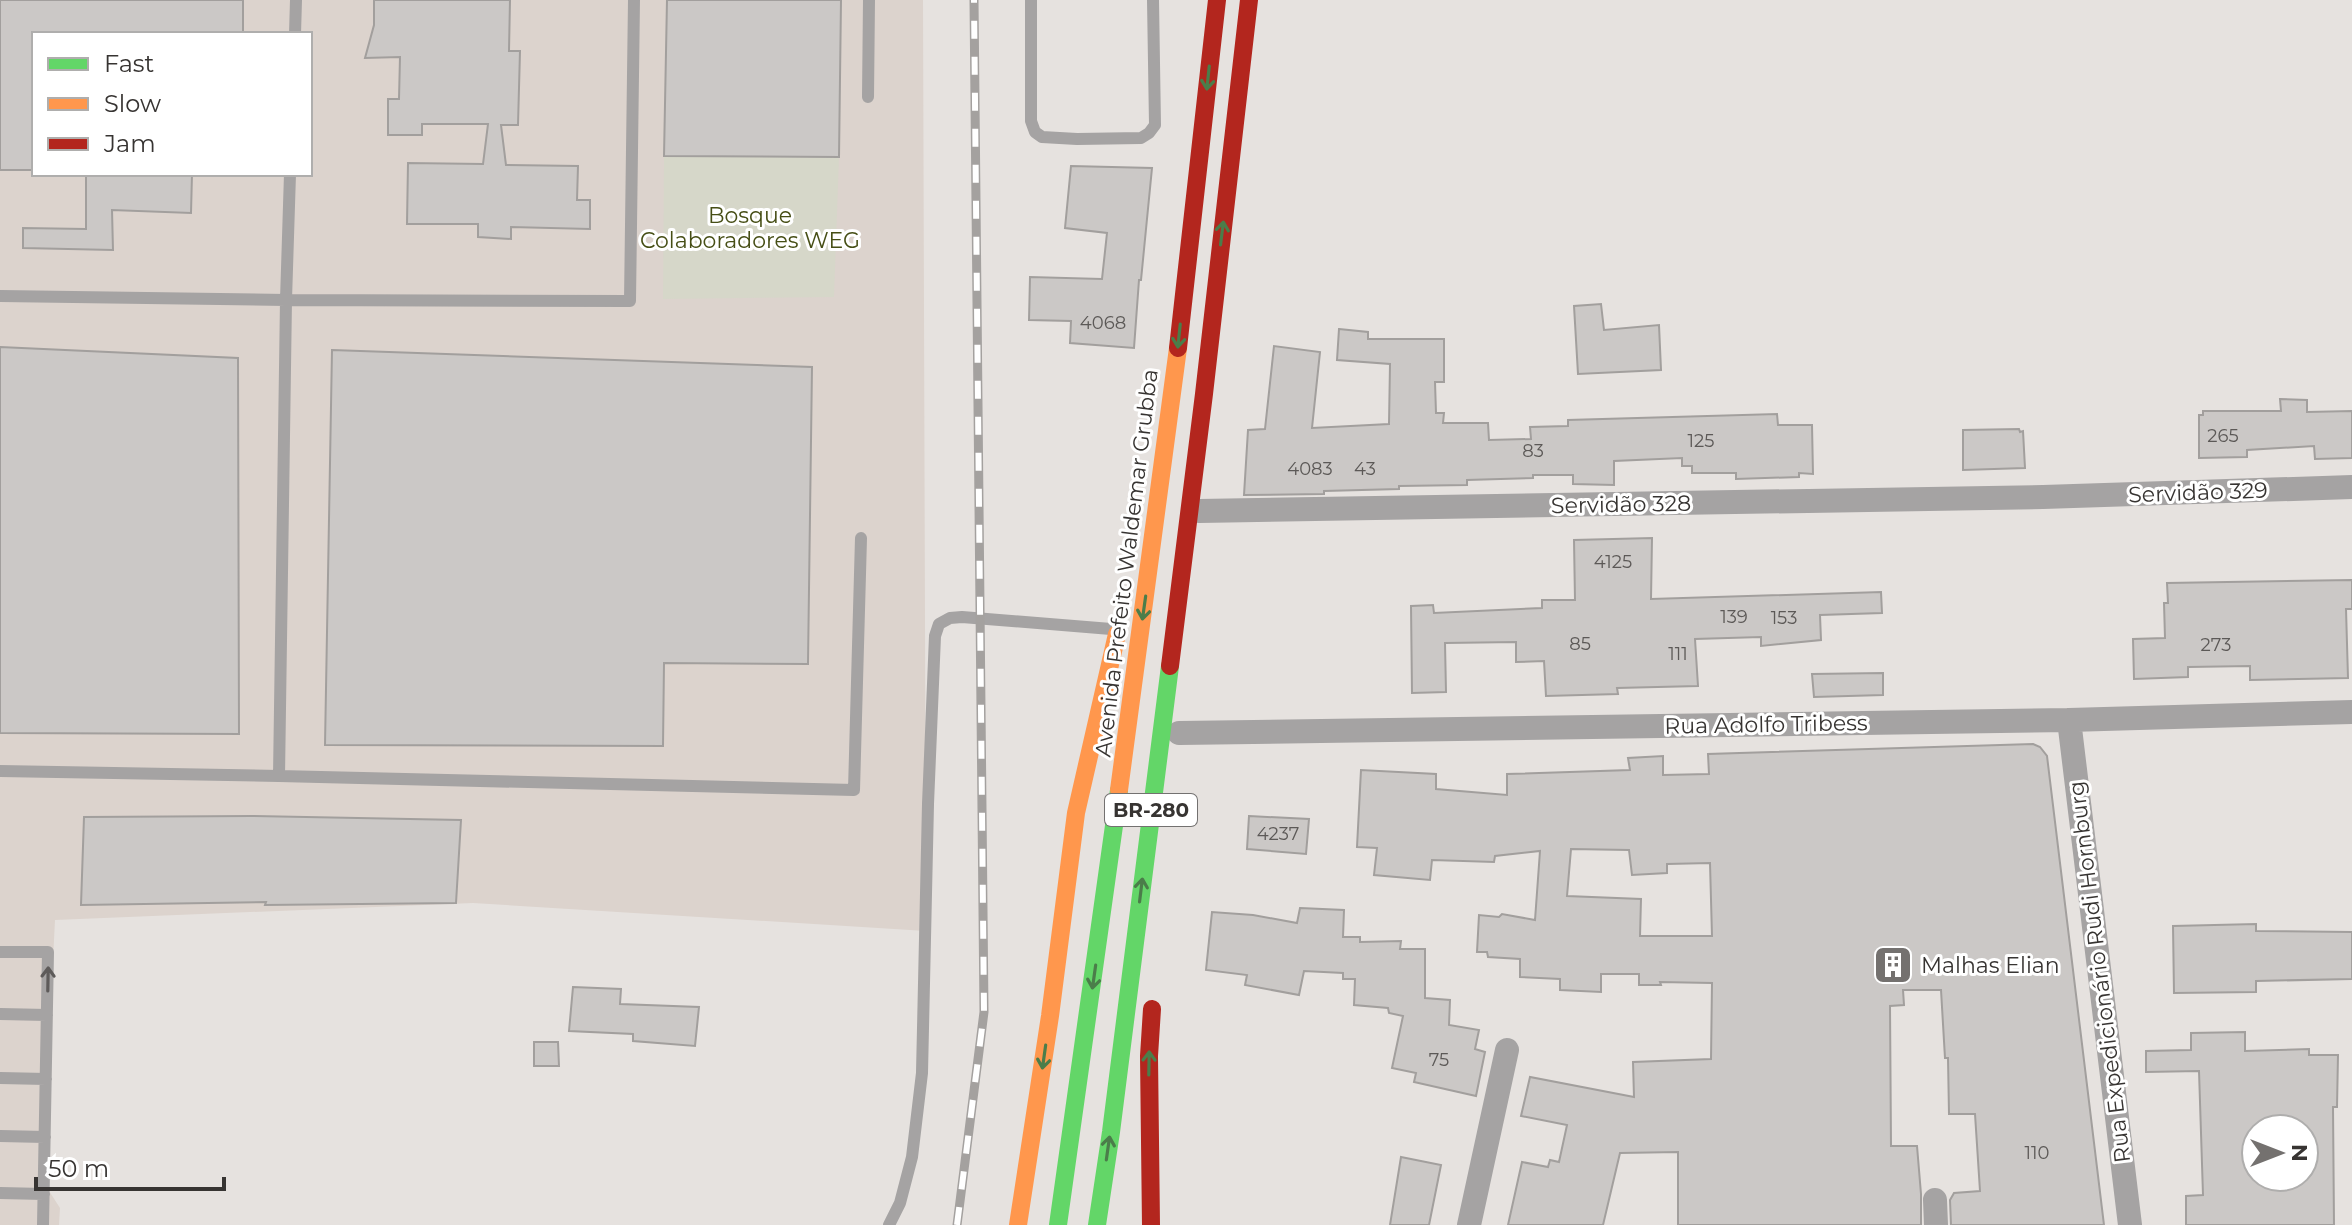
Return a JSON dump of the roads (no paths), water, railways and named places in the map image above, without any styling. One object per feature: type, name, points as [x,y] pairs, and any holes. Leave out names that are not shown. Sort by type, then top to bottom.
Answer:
[{"type":"highway","name":"Avenida Prefeito Waldemar Grubba","points":[[1058,1225],[1162,476],[1217,0]]},
{"type":"highway","name":"BR-280","points":[[1097,1225],[1204,394],[1249,0]]},
{"type":"highway","points":[[1179,740],[1199,511],[1204,394]]},
{"type":"highway","points":[[1018,1225],[1050,1016],[1076,813],[1122,615],[1162,476]]},
{"type":"highway","points":[[1150,1221],[1149,1056],[1153,985]]},
{"type":"street","name":"Servidão 329","points":[[2043,497],[2352,487]]},
{"type":"street","name":"Servidão 328","points":[[1199,511],[2043,497]]},
{"type":"street","name":"Rua Adolfo Tribess","points":[[1179,740],[2352,712]]},
{"type":"street","name":"Rua Expedicionário Rudi Hornburg","points":[[2069,720],[2130,1225]]},
{"type":"street","points":[[1469,1225],[1507,1050]]},
{"type":"street","points":[[1935,1200],[1936,1225]]},
{"type":"lane","points":[[295,32],[296,0]]},
{"type":"lane","points":[[0,296],[630,301],[634,0]]},
{"type":"lane","points":[[868,97],[869,0]]},
{"type":"lane","points":[[1031,0],[1031,121],[1035,132],[1042,137],[1077,139],[1141,138],[1155,125],[1153,0]]},
{"type":"lane","points":[[279,776],[290,176]]},
{"type":"lane","points":[[0,771],[854,790],[861,538]]},
{"type":"lane","points":[[889,1225],[900,1203],[912,1157],[922,1073],[928,789],[935,636],[939,624],[950,618],[962,617],[1122,615]]},
{"type":"lane","points":[[0,952],[48,952],[43,1225]]},
{"type":"lane","points":[[0,1014],[47,1015]]},
{"type":"lane","points":[[0,1078],[46,1079]]},
{"type":"lane","points":[[0,1136],[45,1137]]},
{"type":"lane","points":[[0,1193],[44,1194]]},
{"type":"railway","points":[[957,1225],[984,1012],[974,0]]},
{"type":"place","name":"Malhas Elian","points":[[1893,965]]},
{"type":"park label","name":"Bosque Colaboradores WEG","points":[[750,228]]}]
